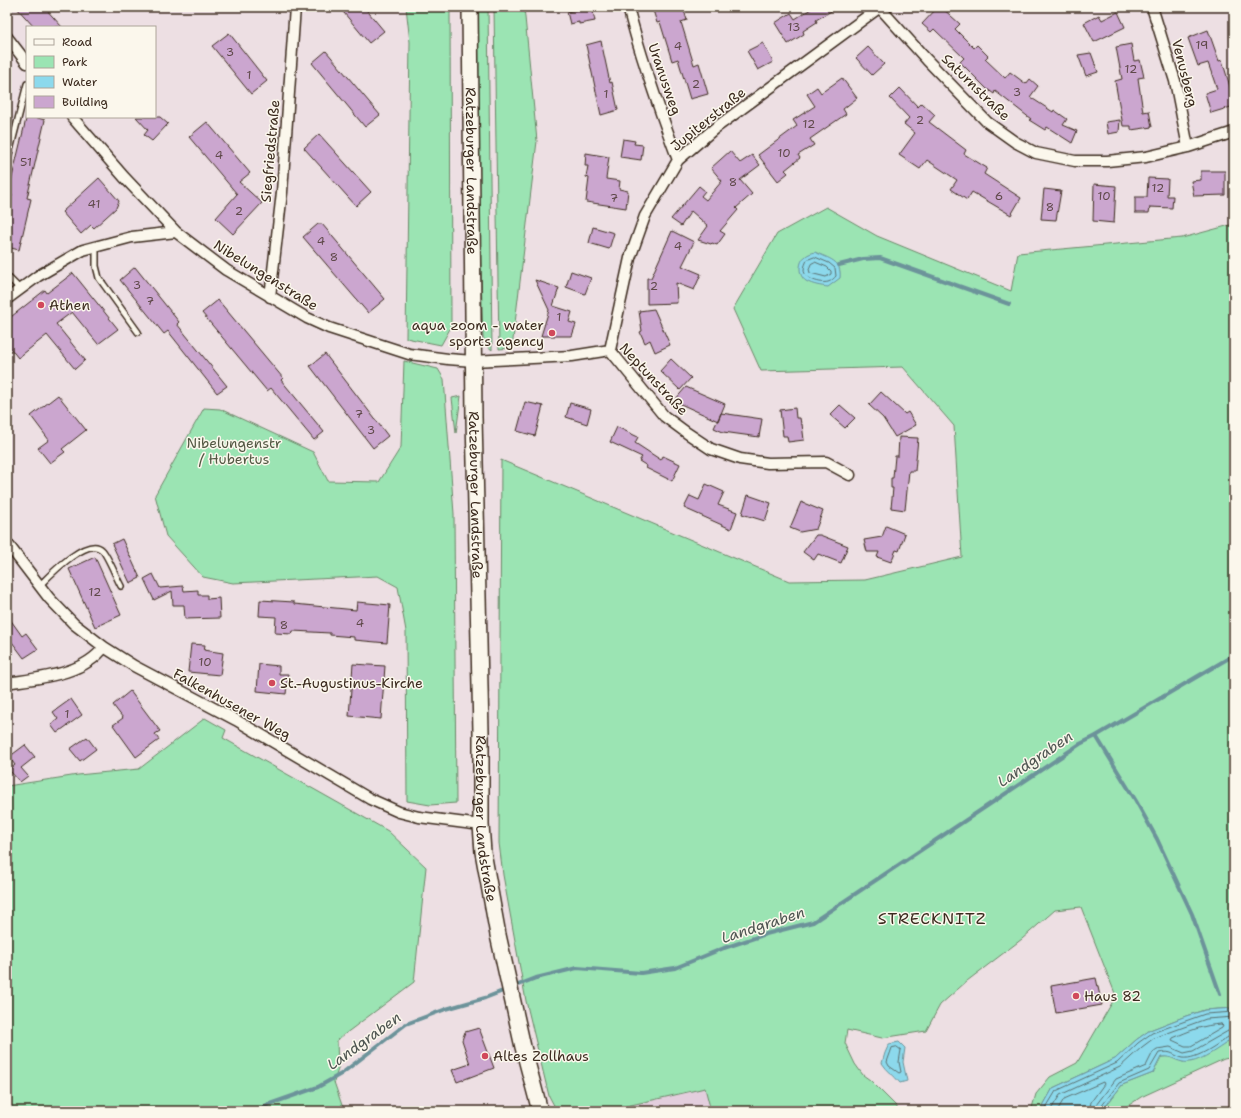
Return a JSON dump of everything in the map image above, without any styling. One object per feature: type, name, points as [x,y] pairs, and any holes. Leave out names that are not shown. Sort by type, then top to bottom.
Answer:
[{"type":"main road","name":"Ratzeburger Landstraße","points":[[470,7],[473,361],[481,732],[481,825],[483,852],[498,935],[523,1047],[540,1111]]},
{"type":"street","name":"Siegfriedstraße","points":[[270,297],[282,192],[295,7]]},
{"type":"street","name":"Uranusweg","points":[[628,7],[652,89],[678,160]]},
{"type":"street","name":"Jupiterstraße","points":[[610,350],[630,258],[645,216],[678,160],[714,129],[880,7]]},
{"type":"street","name":"Saturnstraße","points":[[880,7],[927,60],[987,122],[1015,142],[1036,153],[1075,161],[1107,161],[1146,156],[1188,148],[1234,132]]},
{"type":"street","name":"Venusberg","points":[[1152,7],[1175,81],[1188,148]]},
{"type":"street","points":[[7,37],[26,62]]},
{"type":"street","name":"Nibelungenstraße","points":[[73,118],[124,177],[176,232],[226,270],[270,297],[307,318],[329,328],[409,354],[473,361]]},
{"type":"street","points":[[7,299],[38,276],[84,250],[132,237],[176,232]]},
{"type":"street","name":"Neptunstraße","points":[[473,361],[572,356],[610,350],[664,416],[711,449],[740,459],[768,463],[826,462],[850,475]]},
{"type":"street","name":"Falkenhusener Weg","points":[[7,543],[39,586],[74,624],[104,647],[134,666],[236,720],[370,799],[399,812],[419,817],[481,825]]},
{"type":"street","points":[[7,683],[54,675],[78,667],[89,662],[100,654],[104,647]]},
{"type":"lane","points":[[7,162],[26,88]]},
{"type":"lane","points":[[96,246],[96,266],[99,278],[138,332]]},
{"type":"lane","points":[[7,276],[20,289]]},
{"type":"lane","points":[[39,586],[65,561],[90,546],[95,546],[102,550],[121,586]]},
{"type":"shaded area","points":[[706,1087],[711,1111],[605,1111],[633,1104]]},
{"type":"green space","points":[[406,7],[450,7],[451,327],[441,345],[406,338],[410,42]]},
{"type":"green space","points":[[476,7],[488,7],[492,350],[486,345],[483,337],[478,174]]},
{"type":"green space","points":[[494,7],[524,7],[537,141],[512,348],[499,349]]},
{"type":"green space","points":[[826,207],[877,236],[1011,291],[1018,253],[1182,238],[1234,224],[1234,1008],[1204,1010],[1150,1030],[1136,1040],[1115,1059],[1053,1088],[1040,1111],[1031,1111],[1036,1094],[1050,1077],[1077,1063],[1116,996],[1081,907],[1055,910],[1022,939],[967,981],[940,1005],[926,1031],[882,1038],[847,1030],[845,1043],[855,1064],[863,1075],[897,1107],[897,1111],[711,1111],[705,1088],[605,1111],[557,1111],[549,1096],[526,1001],[503,875],[499,843],[501,460],[789,581],[865,580],[962,557],[954,426],[903,367],[761,371],[733,309],[777,234]]},
{"type":"green space","name":"Nibelungenstr / Hubertus","points":[[404,361],[438,369],[444,379],[454,514],[456,803],[430,805],[407,801],[406,631],[398,587],[378,576],[233,583],[203,577],[166,536],[155,495],[204,408],[220,409],[313,452],[328,481],[379,482],[401,447]]},
{"type":"green space","points":[[461,396],[456,433],[452,398]]},
{"type":"green space","points":[[205,718],[226,730],[223,738],[388,831],[426,867],[414,982],[337,1040],[338,1069],[334,1082],[344,1111],[7,1111],[7,786],[78,775],[139,769]]},
{"type":"green space","points":[[1234,1038],[1234,1057],[1224,1059],[1141,1097],[1120,1111],[1102,1111],[1122,1085],[1153,1073],[1161,1057],[1170,1056],[1183,1062],[1210,1053]]},
{"type":"water","points":[[815,252],[834,261],[839,267],[840,278],[828,287],[806,281],[803,279],[800,272],[800,265],[803,258]]},
{"type":"water","points":[[1234,1008],[1234,1038],[1202,1058],[1195,1061],[1183,1062],[1168,1057],[1161,1057],[1153,1073],[1122,1085],[1102,1111],[1040,1111],[1053,1088],[1115,1059],[1136,1040],[1150,1030],[1205,1010]]},
{"type":"water","points":[[899,1042],[905,1048],[903,1062],[907,1081],[900,1083],[882,1063],[889,1044]]},
{"type":"building","points":[[16,7],[44,7],[61,26],[33,26]]},
{"type":"building","points":[[339,7],[364,7],[384,31],[369,43]]},
{"type":"building","points":[[576,7],[592,7],[595,21],[570,24],[567,12],[576,10]]},
{"type":"building","points":[[652,7],[669,7],[669,10],[683,7],[687,20],[681,22],[694,65],[699,63],[708,94],[690,99],[678,59],[672,61],[660,22],[657,23]]},
{"type":"building","points":[[814,7],[838,7],[816,20],[817,22],[803,31],[804,34],[788,44],[775,23],[791,13],[795,19]]},
{"type":"building","points":[[938,7],[941,7],[960,24],[955,29],[974,48],[977,45],[988,56],[985,59],[1005,78],[1010,72],[1026,84],[1030,79],[1038,86],[1030,97],[1067,119],[1063,125],[1077,131],[1072,143],[1047,127],[1045,130],[1029,120],[1031,119],[995,91],[994,94],[987,89],[960,62],[964,58],[934,29],[931,32],[922,24]]},
{"type":"building","points":[[1118,12],[1125,27],[1094,42],[1084,23],[1099,15],[1102,20]]},
{"type":"building","points":[[1208,30],[1219,61],[1222,60],[1234,100],[1234,106],[1211,113],[1205,93],[1217,89],[1208,63],[1198,66],[1188,38]]},
{"type":"building","points":[[229,33],[267,81],[251,94],[212,46]]},
{"type":"building","points":[[601,41],[610,83],[612,82],[618,110],[601,115],[586,45]]},
{"type":"building","points":[[763,43],[773,62],[758,70],[747,51]]},
{"type":"building","points":[[1131,44],[1134,61],[1140,60],[1144,77],[1138,78],[1143,112],[1149,111],[1152,127],[1131,130],[1131,126],[1123,126],[1115,81],[1122,79],[1116,47]]},
{"type":"building","points":[[868,47],[884,64],[872,75],[856,58]]},
{"type":"building","points":[[326,51],[380,115],[365,127],[312,63]]},
{"type":"building","points":[[1091,53],[1098,72],[1086,76],[1078,55]]},
{"type":"building","points":[[842,78],[857,98],[843,109],[846,114],[810,139],[814,145],[798,155],[800,158],[785,170],[788,173],[778,181],[758,155],[797,126],[793,120],[815,106],[807,94],[817,87],[821,93]]},
{"type":"building","points":[[900,88],[918,107],[922,103],[935,115],[929,122],[966,150],[964,154],[987,168],[984,174],[1021,198],[1011,215],[972,192],[967,200],[951,189],[957,180],[927,160],[920,169],[899,155],[915,133],[904,124],[909,118],[890,98]]},
{"type":"building","points":[[160,117],[168,124],[152,141],[144,135],[148,130],[137,118]]},
{"type":"building","points":[[26,118],[38,118],[45,120],[27,198],[31,199],[19,250],[7,247],[7,217],[12,195],[8,194]]},
{"type":"building","points":[[1120,120],[1119,132],[1108,134],[1106,122]]},
{"type":"building","points":[[207,122],[250,173],[239,182],[262,203],[233,234],[216,218],[237,194],[189,137]]},
{"type":"building","points":[[319,134],[371,192],[356,206],[304,148]]},
{"type":"building","points":[[623,139],[635,141],[634,144],[643,145],[641,160],[620,157]]},
{"type":"building","points":[[730,151],[740,163],[752,155],[760,165],[740,180],[752,194],[736,208],[738,210],[720,231],[725,234],[717,245],[711,244],[698,240],[708,226],[691,211],[681,226],[671,219],[699,186],[705,191],[701,196],[706,200],[722,181],[711,168]]},
{"type":"building","points":[[586,153],[609,157],[606,179],[620,181],[619,189],[628,191],[626,208],[586,202],[589,178],[586,177],[588,166],[585,166]]},
{"type":"building","points":[[1201,171],[1225,171],[1225,195],[1194,196],[1191,181],[1201,180]]},
{"type":"building","points":[[99,178],[119,201],[116,208],[94,228],[91,225],[81,234],[62,212]]},
{"type":"building","points":[[1148,178],[1168,179],[1167,196],[1173,196],[1172,208],[1150,207],[1149,213],[1135,213],[1135,197],[1147,197]]},
{"type":"building","points":[[1094,184],[1116,186],[1114,223],[1093,221]]},
{"type":"building","points":[[1044,189],[1061,191],[1056,220],[1041,219]]},
{"type":"building","points":[[318,224],[322,224],[385,299],[368,313],[303,237]]},
{"type":"building","points":[[593,227],[614,233],[609,249],[589,243]]},
{"type":"building","points":[[672,231],[694,242],[682,266],[701,274],[694,290],[676,283],[677,303],[647,304],[647,278],[651,278]]},
{"type":"building","points":[[135,267],[179,322],[177,324],[227,386],[217,393],[168,331],[164,334],[120,280]]},
{"type":"building","points":[[571,271],[591,278],[585,294],[566,287]]},
{"type":"building","points":[[73,273],[118,329],[98,344],[72,312],[56,324],[85,360],[75,369],[47,335],[18,358],[7,344],[7,320],[45,290],[47,293]]},
{"type":"building","points":[[535,280],[559,288],[553,306],[572,312],[569,322],[576,324],[572,336],[541,336],[549,310]]},
{"type":"building","points":[[218,300],[283,378],[281,380],[324,432],[314,440],[271,388],[267,391],[202,313]]},
{"type":"building","points":[[654,309],[670,345],[655,352],[650,340],[645,343],[640,332],[642,331],[639,311]]},
{"type":"building","points":[[325,354],[388,436],[373,448],[310,366]]},
{"type":"building","points":[[671,359],[691,378],[680,390],[660,371]]},
{"type":"building","points":[[686,387],[725,404],[718,421],[674,401]]},
{"type":"building","points":[[881,392],[905,414],[908,412],[916,425],[895,437],[883,418],[869,405]]},
{"type":"building","points":[[58,395],[86,430],[62,449],[65,452],[50,463],[38,448],[49,440],[31,416]]},
{"type":"building","points":[[525,402],[543,406],[535,436],[517,431]]},
{"type":"building","points":[[570,403],[591,409],[587,424],[566,417]]},
{"type":"building","points":[[840,405],[855,418],[845,428],[830,415]]},
{"type":"building","points":[[795,408],[796,418],[800,418],[802,424],[804,440],[788,442],[787,436],[783,436],[780,410]]},
{"type":"building","points":[[721,413],[762,419],[759,437],[723,432],[714,428]]},
{"type":"building","points":[[617,427],[638,437],[635,443],[661,460],[663,456],[680,464],[672,481],[646,468],[647,466],[639,461],[642,457],[610,442]]},
{"type":"building","points":[[899,437],[918,438],[915,471],[909,471],[905,510],[891,508],[893,488],[891,488],[891,478],[893,478],[895,456],[898,456]]},
{"type":"building","points":[[706,484],[724,492],[718,505],[737,512],[731,529],[684,508],[690,496],[699,500]]},
{"type":"building","points":[[748,495],[771,503],[765,521],[742,514]]},
{"type":"building","points":[[801,502],[823,511],[816,529],[800,532],[790,528]]},
{"type":"building","points":[[886,526],[905,534],[899,551],[896,550],[891,562],[877,557],[879,552],[867,552],[864,540],[882,537]]},
{"type":"building","points":[[816,535],[820,535],[848,546],[841,563],[818,554],[814,560],[803,552]]},
{"type":"building","points":[[122,539],[140,578],[130,583],[112,544]]},
{"type":"building","points":[[95,557],[121,615],[95,627],[69,569]]},
{"type":"building","points":[[153,574],[160,588],[183,586],[184,591],[198,590],[198,595],[207,595],[207,599],[219,598],[220,618],[185,619],[184,605],[173,605],[172,591],[154,600],[144,579]]},
{"type":"building","points":[[260,600],[294,602],[294,604],[356,610],[357,602],[390,605],[387,643],[354,640],[354,637],[330,635],[330,633],[293,631],[292,634],[275,633],[276,617],[259,616]]},
{"type":"building","points":[[7,615],[22,636],[26,633],[38,649],[24,658],[12,642],[7,646]]},
{"type":"building","points":[[191,644],[205,645],[204,650],[223,653],[220,675],[188,672]]},
{"type":"building","name":"St.-Augustinus-Kirche","points":[[259,664],[279,666],[279,674],[288,674],[286,694],[257,691]]},
{"type":"building","points":[[353,664],[385,666],[381,719],[349,716]]},
{"type":"building","points":[[130,691],[160,731],[155,734],[159,740],[136,757],[113,725],[123,718],[113,705]]},
{"type":"building","points":[[71,699],[82,715],[57,733],[51,725],[58,719],[53,712]]},
{"type":"building","points":[[87,737],[96,749],[80,761],[70,749]]},
{"type":"building","points":[[25,745],[35,757],[21,768],[28,776],[20,782],[9,770],[15,765],[9,757]]},
{"type":"building","name":"Haus 82","points":[[1096,978],[1102,1005],[1056,1013],[1051,986]]},
{"type":"building","points":[[479,1028],[494,1068],[457,1082],[452,1070],[470,1064],[462,1040],[465,1032]]},
{"type":"waterway","points":[[839,265],[863,259],[880,258],[1009,304]]},
{"type":"waterway","name":"Landgraben","points":[[261,1111],[267,1105],[318,1087],[341,1074],[406,1024],[446,1009],[485,998],[536,978],[577,968],[641,973],[675,968],[724,948],[766,934],[813,922],[1080,744],[1234,655]]},
{"type":"waterway","points":[[1096,736],[1136,801],[1157,839],[1192,914],[1220,994]]},
{"type":"place","name":"Athen","points":[[41,305]]},
{"type":"place","name":"aqua zoom - water sports agency","points":[[552,333]]},
{"type":"place","name":"St.-Augustinus-Kirche","points":[[272,683]]},
{"type":"place","name":"Haus 82","points":[[1076,996]]},
{"type":"place","name":"Altes Zollhaus","points":[[485,1056]]},
{"type":"district","name":"STRECKNITZ","points":[[932,918]]}]
